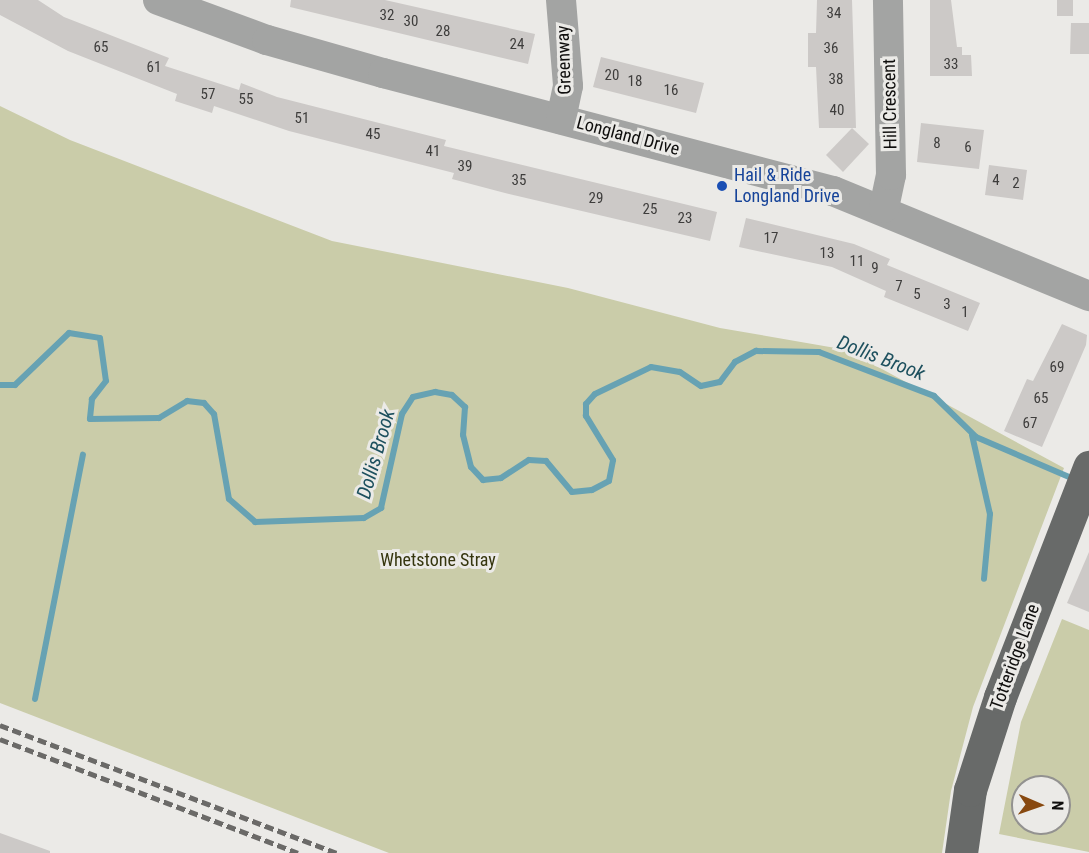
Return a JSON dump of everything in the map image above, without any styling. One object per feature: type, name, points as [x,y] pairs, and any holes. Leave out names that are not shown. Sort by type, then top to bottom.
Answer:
[{"type":"main road","name":"Totteridge Lane","points":[[961,853],[970,790],[984,744],[1065,525],[1089,467]]},
{"type":"street","name":"Longland Drive","points":[[158,0],[267,40],[884,208],[1089,296]]},
{"type":"street","name":"Greenway","points":[[561,0],[568,86],[561,119]]},
{"type":"street","name":"Hill Crescent","points":[[884,208],[891,175],[888,0]]},
{"type":"green space","name":"Whetstone Stray","points":[[0,106],[70,140],[332,241],[568,288],[720,328],[847,350],[1064,468],[973,707],[951,791],[942,853],[389,853],[0,703]]},
{"type":"green space","points":[[1062,619],[1089,630],[1089,852],[999,834],[1021,722]]},
{"type":"building","points":[[0,0],[38,0],[64,17],[169,58],[165,66],[239,90],[241,83],[277,97],[446,140],[444,146],[717,212],[710,241],[505,193],[452,179],[454,173],[289,131],[214,106],[212,113],[175,101],[177,94],[68,51],[0,15]]},
{"type":"building","points":[[291,0],[385,0],[535,34],[528,64],[290,7]]},
{"type":"building","points":[[817,0],[852,0],[856,128],[819,128],[816,67],[808,67],[808,33],[816,33]]},
{"type":"building","points":[[930,0],[951,0],[957,47],[962,47],[962,55],[971,55],[972,76],[930,76]]},
{"type":"building","points":[[1057,0],[1073,0],[1073,16],[1057,16]]},
{"type":"building","points":[[1071,23],[1089,23],[1089,54],[1070,54]]},
{"type":"building","points":[[601,57],[704,83],[696,113],[593,87]]},
{"type":"building","points":[[921,123],[984,130],[979,169],[917,162]]},
{"type":"building","points":[[852,128],[869,144],[843,172],[826,155]]},
{"type":"building","points":[[989,165],[1027,170],[1023,200],[985,195]]},
{"type":"building","points":[[746,218],[854,244],[890,259],[887,265],[980,303],[968,331],[884,297],[886,291],[832,267],[739,247]]},
{"type":"building","points":[[1062,324],[1087,335],[1086,345],[1042,447],[1004,431],[1027,379],[1033,381]]},
{"type":"building","points":[[1089,552],[1089,612],[1067,603]]},
{"type":"building","points":[[0,833],[50,851],[50,853],[0,853]]},
{"type":"waterway","name":"Dollis Brook","points":[[0,385],[15,385],[69,333],[100,338],[106,381],[92,399],[90,419],[159,418],[187,401],[204,403],[214,414],[229,499],[255,522],[364,518],[381,508],[402,414],[413,397],[435,392],[452,395],[465,407],[463,435],[471,467],[483,480],[501,478],[529,460],[546,461],[572,492],[592,490],[609,481],[613,460],[586,416],[586,404],[595,394],[651,367],[680,372],[701,386],[720,382],[735,362],[756,351],[819,352],[934,396],[976,437],[1074,479]]},
{"type":"waterway","points":[[972,435],[990,514],[984,579]]},
{"type":"waterway","points":[[35,699],[83,455]]},
{"type":"railway","points":[[0,725],[337,853]]},
{"type":"railway","points":[[0,739],[298,853]]},
{"type":"place","name":"Hail & Ride Longland Drive","points":[[722,186]]}]
